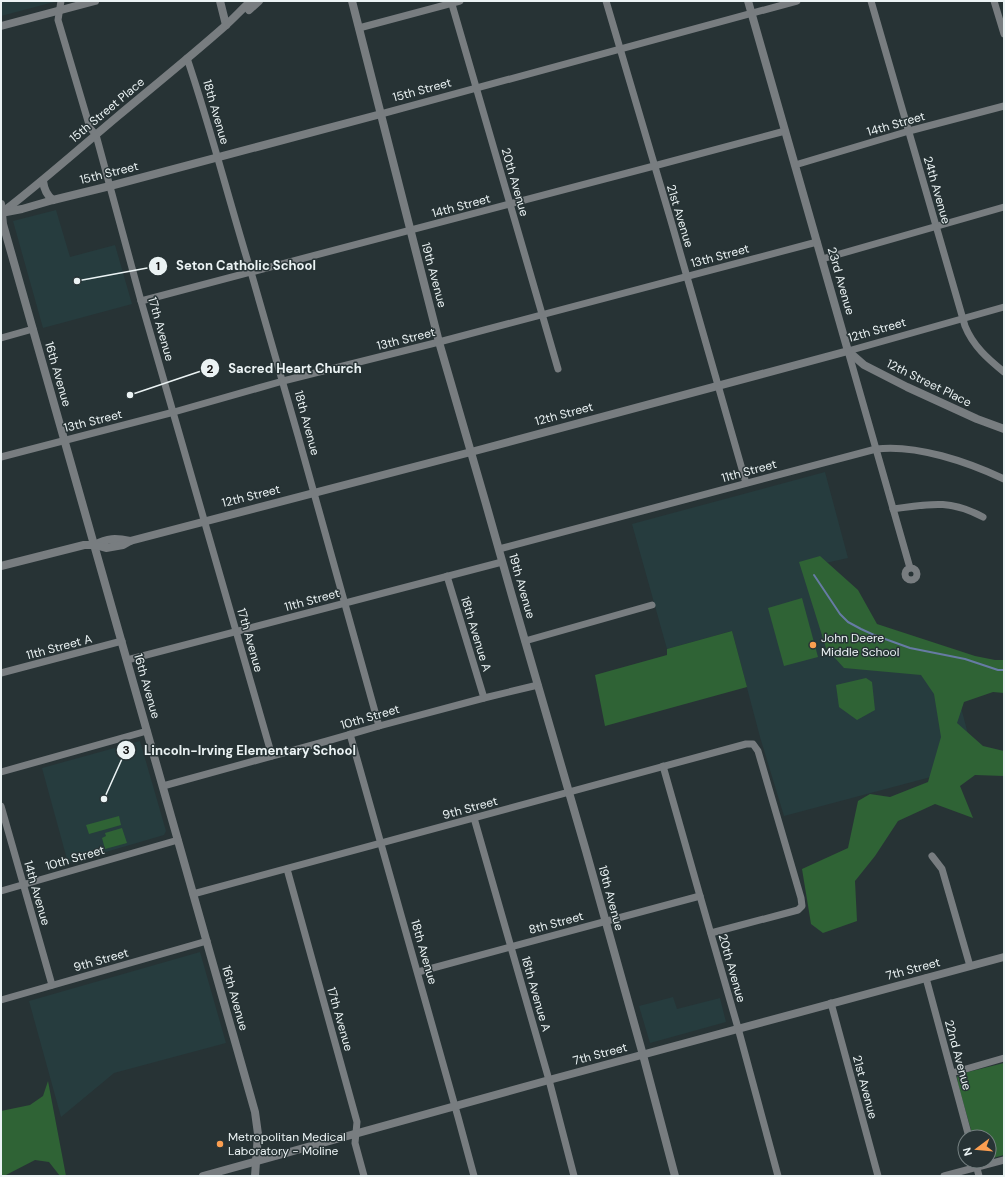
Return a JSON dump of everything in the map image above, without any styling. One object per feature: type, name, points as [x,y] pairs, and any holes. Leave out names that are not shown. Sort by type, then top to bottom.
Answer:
[{"type":"street","name":"17th Avenue","points":[[61,1],[58,20],[90,128],[96,135],[272,756]]},
{"type":"street","points":[[1,26],[96,1]]},
{"type":"street","points":[[220,1],[226,25]]},
{"type":"street","name":"15th Street Place","points":[[1,213],[43,181],[226,25],[252,1]]},
{"type":"street","name":"15th Street Place","points":[[226,25],[238,19],[259,1]]},
{"type":"street","name":"19th Avenue","points":[[352,1],[439,342],[569,792],[676,1176]]},
{"type":"street","points":[[359,28],[460,1]]},
{"type":"street","name":"21st Avenue","points":[[606,1],[746,483]]},
{"type":"street","name":"23rd Avenue","points":[[748,1],[910,568]]},
{"type":"street","name":"15th Street","points":[[1,213],[22,209],[381,114],[797,1]]},
{"type":"street","name":"24th Avenue","points":[[871,1],[962,318],[969,336],[979,349],[1004,372]]},
{"type":"street","points":[[994,1],[1004,34]]},
{"type":"street","name":"20th Avenue","points":[[452,2],[558,369]]},
{"type":"street","name":"18th Avenue","points":[[187,58],[202,101],[283,381],[379,726]]},
{"type":"street","name":"14th Street","points":[[795,165],[909,131],[1004,106]]},
{"type":"street","name":"14th Street","points":[[142,301],[785,131]]},
{"type":"street","points":[[43,181],[46,193],[53,200]]},
{"type":"street","name":"16th Avenue","points":[[1,204],[3,224],[207,941],[256,1119],[258,1141],[255,1176]]},
{"type":"street","points":[[822,259],[1004,207]]},
{"type":"street","name":"13th Street","points":[[1,457],[174,412],[283,381],[439,342],[817,242]]},
{"type":"street","name":"12th Street","points":[[1,566],[84,545],[94,545],[106,548],[123,545],[130,541],[471,452],[848,351],[1004,307]]},
{"type":"street","points":[[1,338],[33,329]]},
{"type":"street","name":"12th Street Place","points":[[848,351],[864,365],[901,384],[977,419],[1004,429]]},
{"type":"street","name":"11th Street","points":[[499,549],[886,447],[928,452],[949,458],[1004,479]]},
{"type":"street","points":[[894,509],[939,504],[952,505],[983,517]]},
{"type":"street","name":"11th Street","points":[[127,660],[502,562]]},
{"type":"street","name":"18th Avenue A","points":[[447,576],[484,698]]},
{"type":"street","points":[[525,641],[652,605]]},
{"type":"street","name":"11th Street A","points":[[1,673],[122,641]]},
{"type":"street","name":"10th Street","points":[[163,786],[379,726],[538,685]]},
{"type":"street","points":[[1,772],[147,731]]},
{"type":"street","name":"18th Avenue","points":[[350,734],[474,1176]]},
{"type":"street","name":"9th Street","points":[[193,894],[663,766],[746,744],[753,744],[758,751],[801,898],[802,906],[801,909],[798,910],[711,933]]},
{"type":"street","name":"20th Avenue","points":[[663,766],[738,1028],[778,1176]]},
{"type":"street","name":"14th Avenue","points":[[1,806],[52,985]]},
{"type":"street","name":"18th Avenue A","points":[[474,818],[549,1080],[574,1176]]},
{"type":"street","name":"10th Street","points":[[1,891],[178,840]]},
{"type":"street","points":[[932,856],[942,869],[970,966]]},
{"type":"street","name":"17th Avenue","points":[[287,869],[357,1122],[355,1143],[364,1176]]},
{"type":"street","name":"8th Street","points":[[418,972],[700,896]]},
{"type":"street","name":"9th Street","points":[[1,1000],[207,941]]},
{"type":"street","name":"7th Street","points":[[203,1176],[738,1028],[1004,957]]},
{"type":"street","name":"22nd Avenue","points":[[926,978],[967,1129]]},
{"type":"street","name":"21st Avenue","points":[[831,1003],[878,1176]]},
{"type":"street","points":[[952,1073],[1004,1058]]},
{"type":"street","points":[[944,1176],[963,1169]]},
{"type":"shaded area","points":[[1,1],[54,1],[54,2],[1,16]]},
{"type":"shaded area","points":[[56,210],[70,257],[115,245],[132,304],[43,328],[13,221]]},
{"type":"shaded area","name":"John Deere Middle School","points":[[825,472],[848,558],[803,568],[839,622],[949,661],[976,765],[784,816],[760,737],[732,631],[667,649],[632,524]]},
{"type":"shaded area","points":[[140,741],[166,831],[164,835],[68,863],[42,768]]},
{"type":"shaded area","points":[[200,952],[226,1043],[114,1073],[61,1117],[29,1001]]},
{"type":"shaded area","points":[[673,997],[677,1009],[720,998],[726,1022],[650,1043],[639,1006]]},
{"type":"green space","points":[[820,556],[858,590],[877,624],[975,656],[995,660],[1004,660],[1004,693],[993,692],[964,702],[957,723],[983,746],[1004,751],[1004,776],[975,775],[960,786],[973,818],[935,804],[898,821],[875,856],[855,881],[857,921],[823,933],[811,924],[802,869],[848,848],[858,801],[870,794],[890,797],[928,782],[941,737],[934,694],[921,675],[844,668],[826,648],[799,562]]},
{"type":"green space","points":[[802,598],[818,657],[784,666],[768,608]]},
{"type":"green space","points":[[732,631],[747,687],[605,726],[595,675],[667,655],[667,649]]},
{"type":"green space","points":[[866,678],[872,682],[875,710],[857,720],[839,707],[836,685]]},
{"type":"green space","points":[[119,816],[121,825],[89,834],[86,825]]},
{"type":"green space","points":[[122,828],[127,843],[105,849],[102,838],[106,836],[105,833]]},
{"type":"green space","points":[[1004,1063],[1004,1155],[997,1157],[997,1129],[971,1129],[958,1084],[957,1077],[960,1074]]},
{"type":"green space","points":[[48,1081],[66,1176],[60,1176],[49,1162],[35,1160],[4,1176],[1,1176],[1,1111],[30,1105],[43,1096]]},
{"type":"waterway","points":[[814,575],[840,614],[848,622],[861,629],[910,648],[965,659],[998,670],[1004,670]]},
{"type":"place","name":"Seton Catholic School","points":[[77,281]]},
{"type":"place","name":"Sacred Heart Church","points":[[130,395]]},
{"type":"place","name":"John Deere Middle School","points":[[813,645]]},
{"type":"place","name":"Lincoln-Irving Elementary School","points":[[104,799]]},
{"type":"place","name":"Metropolitan Medical Laboratory - Moline","points":[[220,1144]]}]
